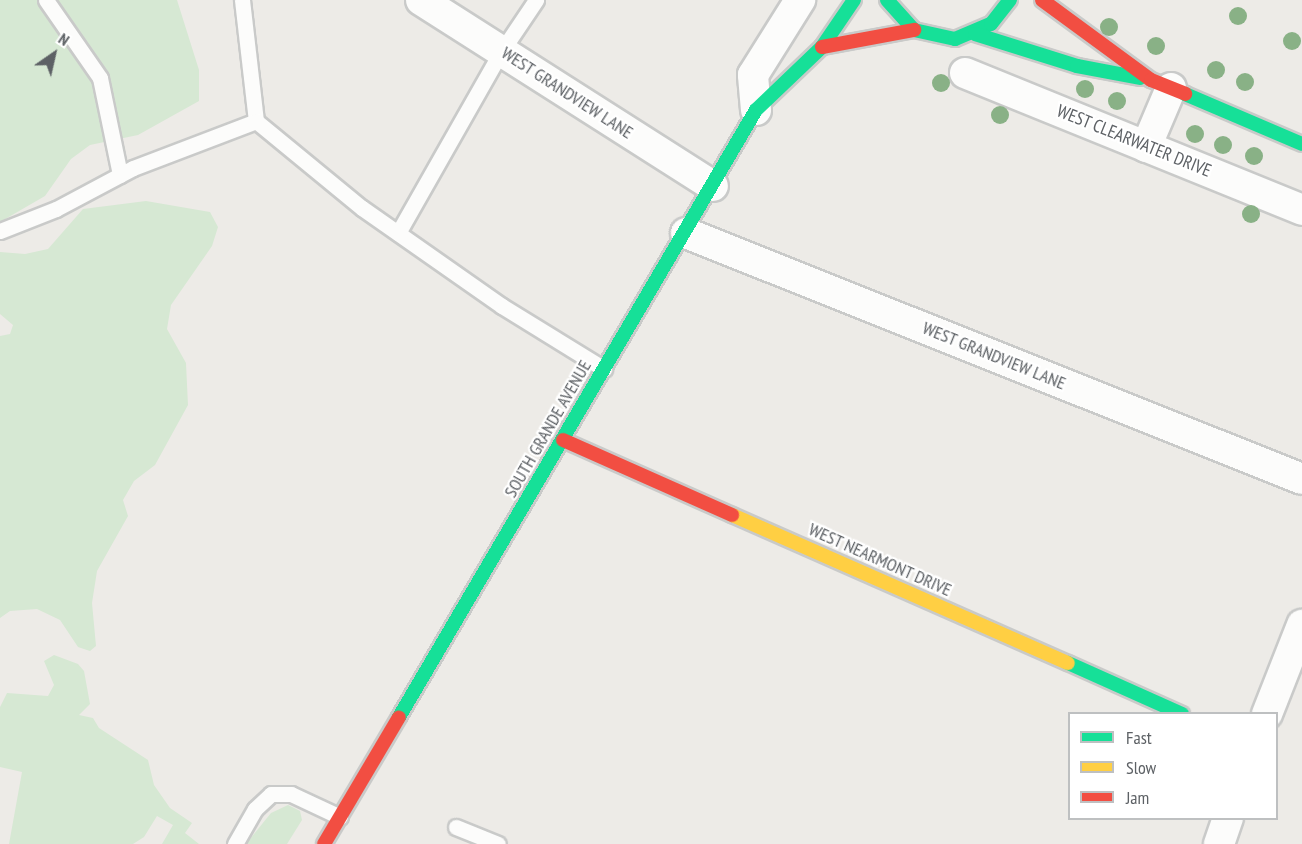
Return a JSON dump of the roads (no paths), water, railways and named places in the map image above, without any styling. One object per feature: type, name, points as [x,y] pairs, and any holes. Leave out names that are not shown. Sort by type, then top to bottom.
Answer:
[{"type":"main road","name":"SOUTH GRANDE AVENUE","points":[[324,844],[686,233],[756,110],[822,46],[854,0]]},
{"type":"main road","points":[[887,0],[899,17],[914,30]]},
{"type":"main road","points":[[822,46],[914,30],[944,38],[975,34],[992,24],[1010,0]]},
{"type":"main road","points":[[1042,0],[1161,84]]},
{"type":"main road","points":[[975,34],[1077,66],[1161,84],[1302,144]]},
{"type":"main road","name":"WEST NEARMONT DRIVE","points":[[563,440],[1177,712]]},
{"type":"street","name":"WEST GRANDVIEW LANE","points":[[421,0],[713,186]]},
{"type":"street","points":[[756,110],[753,75],[800,0]]},
{"type":"street","name":"WEST CLEARWATER DRIVE","points":[[966,73],[1302,210]]},
{"type":"street","points":[[1146,147],[1161,84]]},
{"type":"street","name":"WEST GRANDVIEW LANE","points":[[686,233],[1302,479]]},
{"type":"street","points":[[1269,712],[1302,625]]},
{"type":"street","points":[[1219,844],[1228,820]]},
{"type":"lane","points":[[46,0],[100,78],[120,175]]},
{"type":"lane","points":[[242,0],[256,121],[398,233],[502,306],[604,369]]},
{"type":"lane","points":[[398,233],[501,52],[536,0]]},
{"type":"lane","points":[[0,231],[56,209],[120,175],[256,121]]},
{"type":"lane","points":[[236,844],[255,809],[271,794],[291,794],[340,817]]},
{"type":"lane","points":[[456,827],[498,844]]}]
